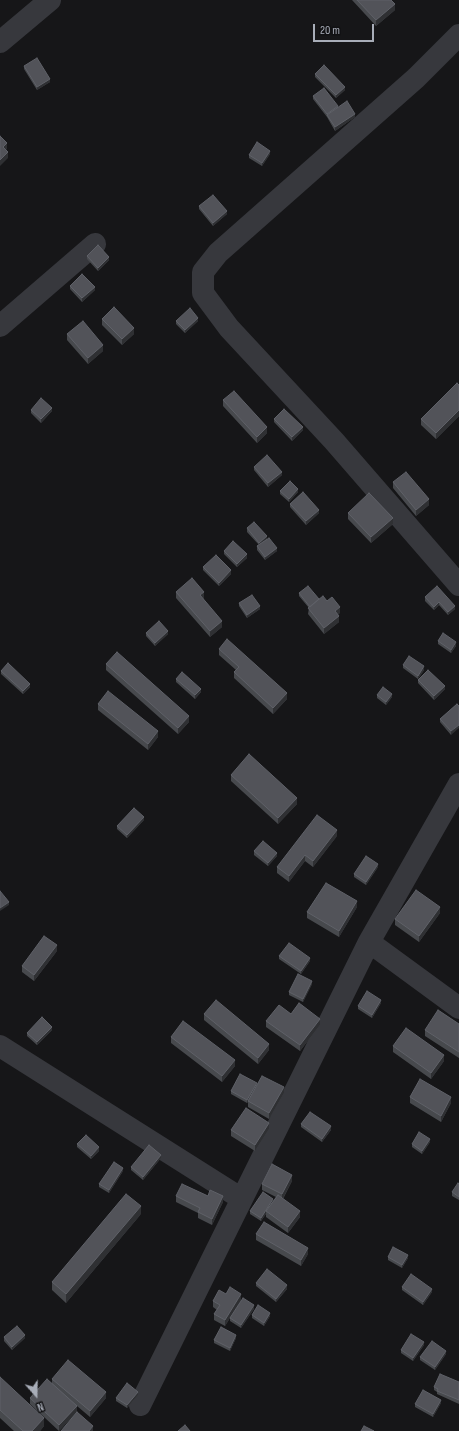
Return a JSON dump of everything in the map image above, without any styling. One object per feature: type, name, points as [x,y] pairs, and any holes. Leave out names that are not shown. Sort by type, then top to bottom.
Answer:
[{"type":"street","points":[[0,42],[50,0]]},
{"type":"street","points":[[459,35],[416,78],[218,253],[203,272],[203,293],[229,328],[334,441],[459,585]]},
{"type":"street","points":[[0,326],[94,244]]},
{"type":"street","points":[[140,1405],[369,942],[459,784]]},
{"type":"street","points":[[369,942],[459,1008]]},
{"type":"street","points":[[0,1046],[242,1199]]},
{"type":"building","points":[[357,0],[391,0],[395,4],[376,20]]},
{"type":"building","points":[[37,58],[50,79],[37,87],[24,66]]},
{"type":"building","points":[[324,65],[345,87],[336,95],[315,74]]},
{"type":"building","points":[[324,88],[338,106],[327,114],[313,96]]},
{"type":"building","points":[[347,101],[355,114],[335,127],[327,115]]},
{"type":"building","points":[[0,136],[7,143],[3,147],[8,152],[0,160]]},
{"type":"building","points":[[257,142],[270,151],[262,163],[249,155]]},
{"type":"building","points":[[213,195],[227,211],[213,223],[199,206]]},
{"type":"building","points":[[98,245],[109,257],[98,268],[87,256]]},
{"type":"building","points":[[82,274],[95,287],[82,298],[70,286]]},
{"type":"building","points":[[114,307],[134,328],[122,339],[102,319]]},
{"type":"building","points":[[190,308],[198,318],[185,330],[176,321]]},
{"type":"building","points":[[83,321],[103,345],[88,358],[67,334]]},
{"type":"building","points":[[457,383],[459,385],[459,410],[436,433],[421,419]]},
{"type":"building","points":[[234,391],[267,427],[257,437],[223,400]]},
{"type":"building","points":[[41,398],[52,408],[41,419],[31,410]]},
{"type":"building","points":[[284,409],[303,427],[292,437],[274,419]]},
{"type":"building","points":[[267,455],[282,472],[268,483],[254,467]]},
{"type":"building","points":[[406,472],[429,499],[416,510],[393,482]]},
{"type":"building","points":[[290,481],[298,489],[289,499],[280,491]]},
{"type":"building","points":[[303,492],[319,510],[306,521],[290,504]]},
{"type":"building","points":[[369,493],[393,518],[371,537],[348,513]]},
{"type":"building","points":[[254,522],[267,536],[259,543],[247,528]]},
{"type":"building","points":[[269,538],[277,548],[265,557],[257,546]]},
{"type":"building","points":[[233,541],[247,554],[237,564],[224,551]]},
{"type":"building","points":[[216,555],[231,570],[219,583],[203,567]]},
{"type":"building","points":[[192,578],[204,592],[200,595],[222,621],[210,631],[176,592]]},
{"type":"building","points":[[308,586],[319,599],[310,607],[299,593]]},
{"type":"building","points":[[437,586],[455,606],[448,612],[439,602],[434,607],[425,597]]},
{"type":"building","points":[[252,595],[260,606],[247,615],[239,603]]},
{"type":"building","points":[[323,596],[327,601],[332,597],[340,607],[335,611],[339,616],[324,628],[308,608]]},
{"type":"building","points":[[159,621],[168,631],[155,643],[146,633]]},
{"type":"building","points":[[443,633],[456,642],[451,650],[438,641]]},
{"type":"building","points":[[227,639],[287,693],[273,708],[234,672],[239,667],[219,649]]},
{"type":"building","points":[[117,652],[189,716],[178,728],[106,664]]},
{"type":"building","points":[[409,656],[424,666],[418,676],[403,665]]},
{"type":"building","points":[[8,663],[30,684],[23,691],[1,671]]},
{"type":"building","points":[[428,670],[445,686],[434,696],[418,680]]},
{"type":"building","points":[[182,672],[201,689],[195,695],[176,679]]},
{"type":"building","points":[[383,687],[392,694],[386,702],[377,695]]},
{"type":"building","points":[[108,691],[158,731],[148,744],[98,704]]},
{"type":"building","points":[[457,704],[459,706],[459,725],[451,731],[440,719]]},
{"type":"building","points":[[249,754],[297,798],[278,818],[231,775]]},
{"type":"building","points":[[134,808],[144,817],[127,835],[117,826]]},
{"type":"building","points":[[317,815],[337,830],[313,861],[305,855],[289,876],[277,867]]},
{"type":"building","points":[[263,841],[277,853],[268,863],[254,851]]},
{"type":"building","points":[[366,856],[378,864],[366,882],[354,874]]},
{"type":"building","points":[[326,883],[357,901],[339,931],[307,912]]},
{"type":"building","points":[[416,890],[440,907],[419,936],[395,919]]},
{"type":"building","points":[[0,891],[9,902],[0,908]]},
{"type":"building","points":[[44,936],[57,945],[34,975],[22,966]]},
{"type":"building","points":[[289,943],[310,958],[301,971],[279,956]]},
{"type":"building","points":[[298,974],[312,981],[303,999],[289,992]]},
{"type":"building","points":[[367,991],[381,1000],[372,1015],[358,1006]]},
{"type":"building","points":[[216,1000],[269,1044],[258,1058],[204,1014]]},
{"type":"building","points":[[299,1003],[320,1019],[300,1045],[266,1021],[279,1005],[291,1014]]},
{"type":"building","points":[[438,1010],[459,1024],[459,1052],[425,1030]]},
{"type":"building","points":[[42,1017],[52,1027],[37,1042],[27,1033]]},
{"type":"building","points":[[183,1021],[235,1060],[222,1076],[171,1037]]},
{"type":"building","points":[[406,1028],[444,1055],[431,1073],[393,1046]]},
{"type":"building","points":[[240,1074],[257,1083],[247,1100],[231,1091]]},
{"type":"building","points":[[262,1076],[284,1087],[269,1113],[248,1101]]},
{"type":"building","points":[[420,1079],[451,1097],[441,1116],[410,1097]]},
{"type":"building","points":[[246,1108],[269,1123],[255,1145],[231,1130]]},
{"type":"building","points":[[310,1112],[331,1126],[322,1139],[301,1124]]},
{"type":"building","points":[[419,1132],[430,1139],[422,1151],[412,1144]]},
{"type":"building","points":[[86,1135],[99,1147],[91,1156],[77,1144]]},
{"type":"building","points":[[149,1145],[161,1155],[143,1177],[131,1167]]},
{"type":"building","points":[[114,1162],[123,1168],[109,1190],[99,1184]]},
{"type":"building","points":[[272,1164],[292,1175],[282,1194],[262,1184]]},
{"type":"building","points":[[458,1183],[459,1184],[459,1197],[452,1192]]},
{"type":"building","points":[[182,1184],[208,1196],[210,1190],[223,1196],[212,1219],[198,1212],[200,1208],[176,1196]]},
{"type":"building","points":[[263,1192],[273,1199],[261,1218],[250,1211]]},
{"type":"building","points":[[126,1194],[141,1206],[66,1294],[52,1282]]},
{"type":"building","points":[[278,1195],[300,1211],[288,1227],[266,1211]]},
{"type":"building","points":[[264,1222],[308,1248],[301,1260],[256,1234]]},
{"type":"building","points":[[393,1247],[408,1255],[402,1265],[388,1257]]},
{"type":"building","points":[[267,1269],[287,1285],[276,1299],[256,1283]]},
{"type":"building","points":[[411,1274],[432,1289],[423,1302],[402,1287]]},
{"type":"building","points":[[230,1287],[241,1294],[225,1320],[214,1314],[220,1305],[213,1301],[219,1290],[226,1294]]},
{"type":"building","points":[[243,1298],[254,1305],[241,1325],[230,1318]]},
{"type":"building","points":[[258,1305],[270,1313],[264,1323],[252,1315]]},
{"type":"building","points":[[17,1326],[25,1335],[12,1347],[4,1337]]},
{"type":"building","points":[[221,1327],[236,1335],[230,1348],[214,1340]]},
{"type":"building","points":[[411,1334],[424,1342],[413,1358],[401,1350]]},
{"type":"building","points":[[432,1341],[446,1351],[435,1367],[420,1357]]},
{"type":"building","points":[[68,1360],[106,1392],[90,1411],[52,1379]]},
{"type":"building","points":[[440,1374],[459,1382],[459,1400],[437,1391],[438,1389],[434,1387]]},
{"type":"building","points":[[0,1377],[44,1418],[32,1431],[23,1431],[0,1410]]},
{"type":"building","points":[[47,1379],[77,1406],[59,1425],[30,1398]]},
{"type":"building","points":[[127,1383],[138,1392],[127,1405],[116,1398]]},
{"type":"building","points":[[423,1390],[441,1400],[433,1414],[415,1404]]},
{"type":"building","points":[[77,1412],[93,1426],[89,1431],[61,1431]]},
{"type":"building","points":[[185,1425],[190,1431],[178,1431]]},
{"type":"building","points":[[364,1426],[374,1431],[361,1431]]}]
